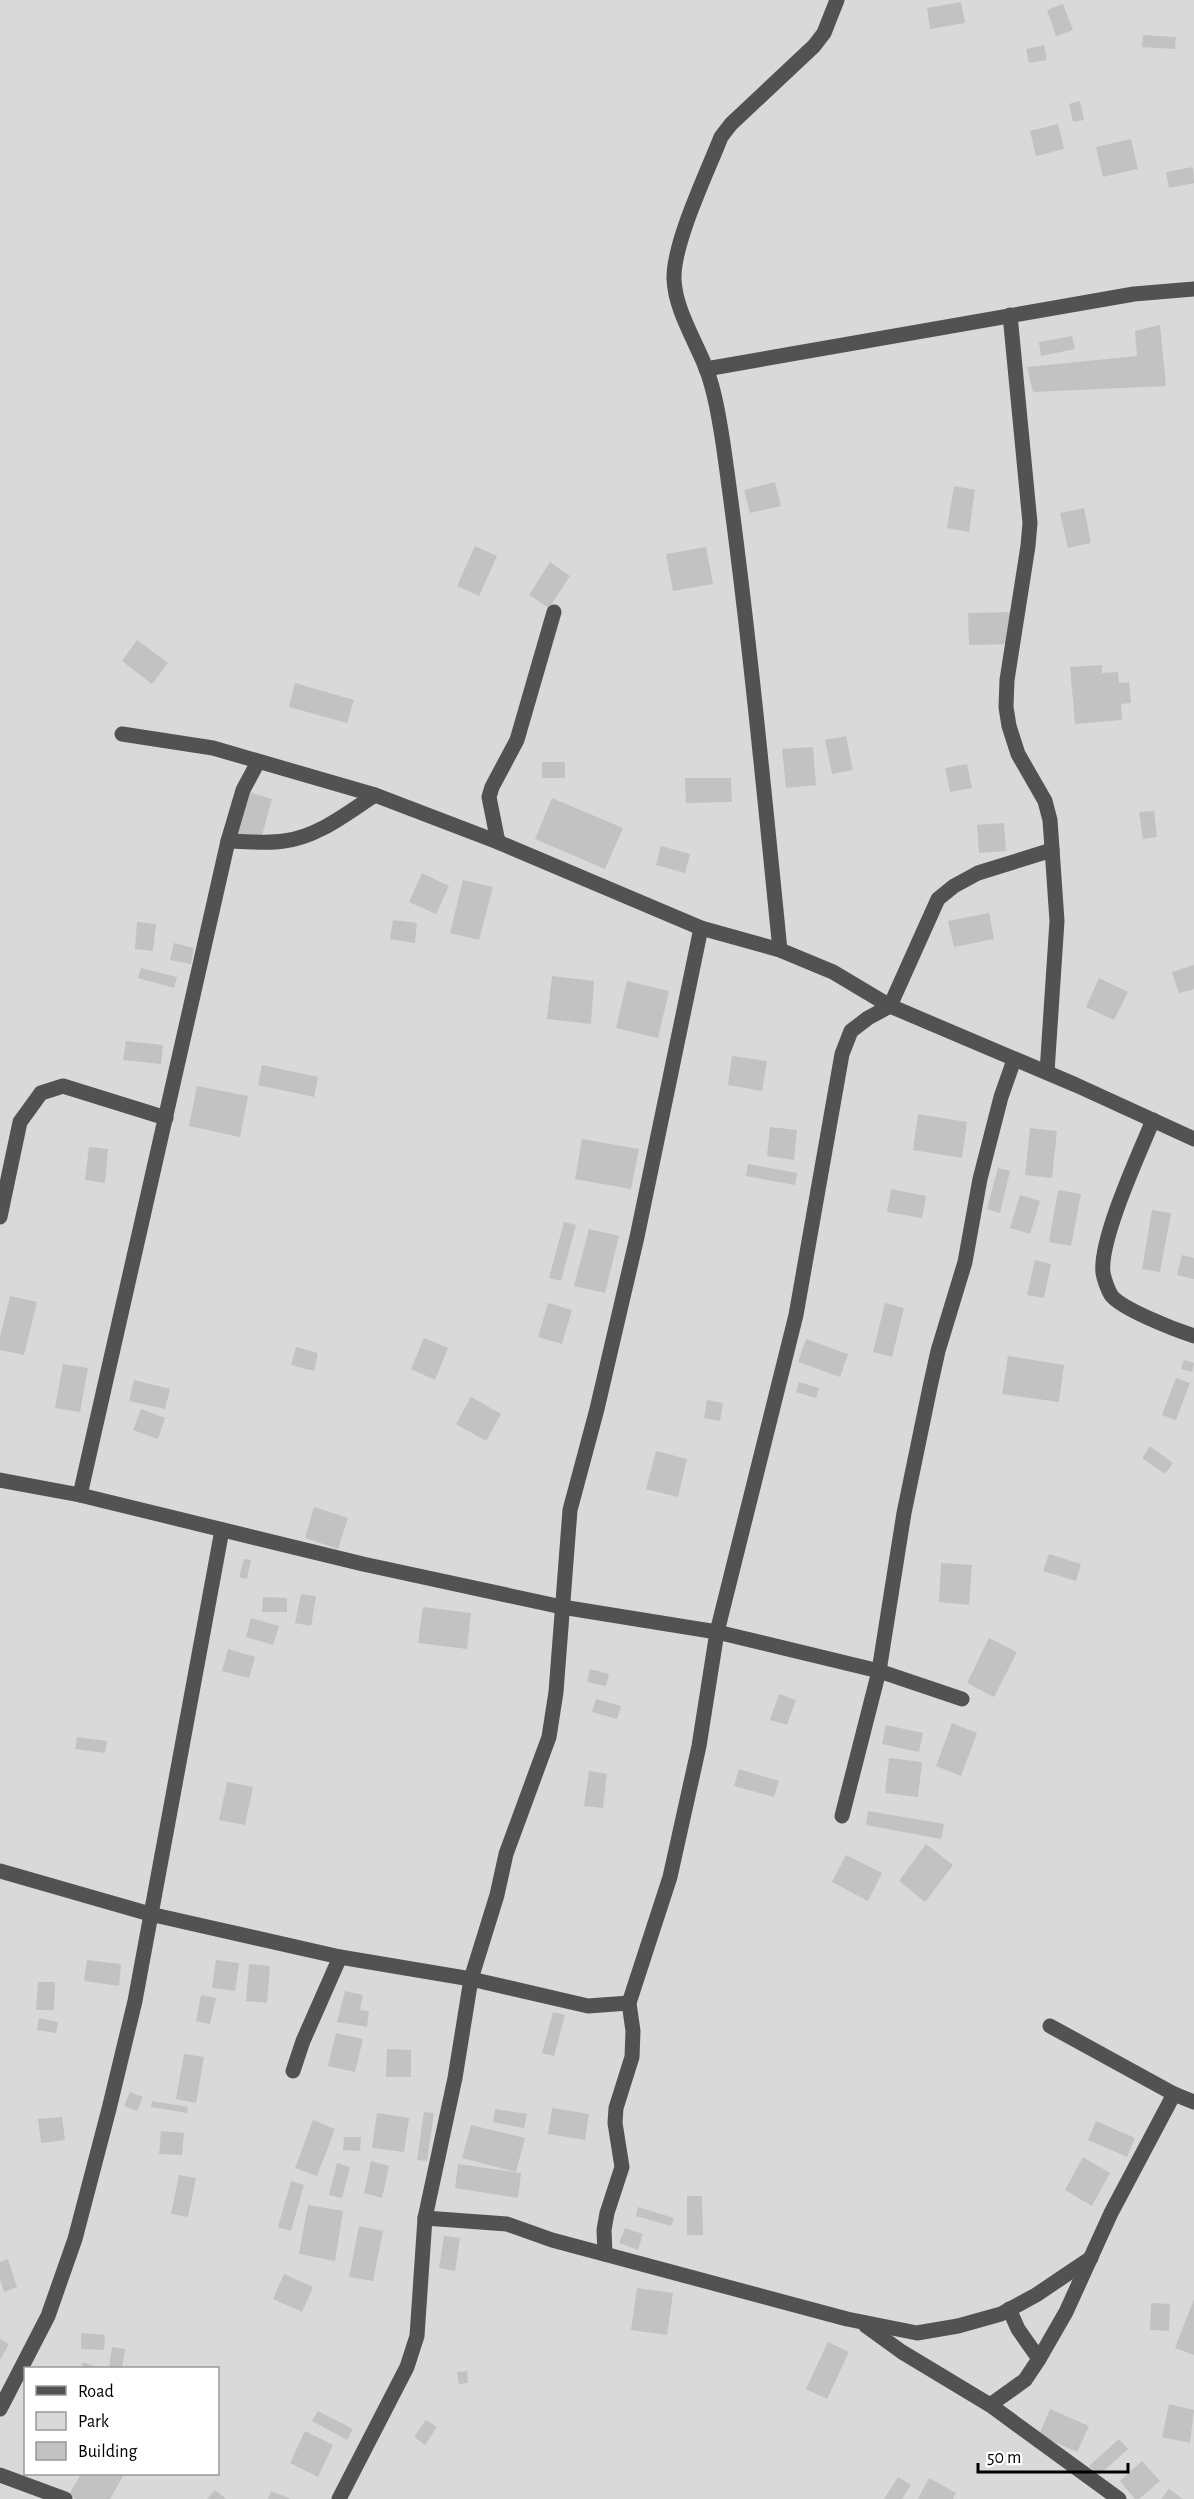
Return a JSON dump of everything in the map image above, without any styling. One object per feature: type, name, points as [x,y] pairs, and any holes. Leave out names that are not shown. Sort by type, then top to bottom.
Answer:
[{"type":"street","points":[[780,950],[758,723],[715,396],[675,294],[674,277],[677,253],[721,137],[731,124],[814,46],[824,33],[837,0]]},
{"type":"street","points":[[706,369],[1134,294],[1194,289]]},
{"type":"street","points":[[1010,315],[1030,523],[1007,680],[1006,707],[1018,754],[1045,801],[1050,820],[1057,921],[1047,1072]]},
{"type":"street","points":[[498,842],[489,797],[492,787],[518,740],[554,612]]},
{"type":"street","points":[[122,734],[213,748],[375,795],[498,842],[701,928],[780,950],[833,972],[890,1006],[1047,1072],[1194,1139]]},
{"type":"street","points":[[80,1495],[228,841],[243,790],[258,762]]},
{"type":"street","points":[[228,841],[284,842],[304,836],[333,823],[375,795]]},
{"type":"street","points":[[605,2254],[607,2213],[622,2168],[615,2123],[616,2108],[632,2057],[633,2031],[629,2003],[655,1931],[670,1877],[699,1746],[717,1632],[796,1315],[842,1054],[851,1031],[890,1006],[938,899],[954,886],[978,873],[1052,850]]},
{"type":"street","points":[[339,2499],[407,2367],[417,2336],[425,2218],[455,2078],[471,1979],[497,1894],[506,1854],[549,1737],[556,1692],[570,1510],[597,1409],[634,1248],[701,928]]},
{"type":"street","points":[[842,1816],[879,1671],[904,1513],[930,1387],[965,1262],[980,1179],[1001,1097],[1014,1060]]},
{"type":"street","points":[[0,1217],[20,1122],[41,1093],[63,1086],[166,1118]]},
{"type":"street","points":[[1153,1120],[1115,1217],[1105,1250],[1103,1274],[1112,1295],[1125,1306],[1194,1336]]},
{"type":"street","points":[[0,1480],[80,1495],[363,1564],[562,1607],[717,1632],[879,1671],[962,1698]]},
{"type":"street","points":[[0,2409],[48,2316],[75,2239],[135,2001],[222,1530]]},
{"type":"street","points":[[0,1871],[150,1914],[340,1957],[471,1979],[588,2006],[629,2003]]},
{"type":"street","points":[[293,2072],[303,2041],[340,1957]]},
{"type":"street","points":[[1050,2026],[1174,2094],[1194,2102]]},
{"type":"street","points":[[990,2405],[1025,2380],[1040,2359],[1066,2312],[1090,2258],[1174,2094]]},
{"type":"street","points":[[425,2218],[507,2224],[605,2254],[861,2322],[917,2333],[958,2326],[1010,2309],[1036,2295],[1090,2258]]},
{"type":"street","points":[[1010,2309],[1018,2329],[1040,2359]]},
{"type":"street","points":[[861,2322],[902,2352],[990,2405],[1119,2499]]},
{"type":"street","points":[[0,2475],[65,2499]]},
{"type":"green space","points":[[0,0],[1194,0],[1194,2499],[0,2499]]},
{"type":"building","points":[[961,2],[965,23],[930,29],[927,8]]},
{"type":"building","points":[[1063,4],[1073,30],[1056,36],[1047,10]]},
{"type":"building","points":[[1143,35],[1176,37],[1175,49],[1142,47]]},
{"type":"building","points":[[1044,45],[1047,60],[1029,63],[1026,49]]},
{"type":"building","points":[[1080,101],[1084,120],[1073,122],[1069,104]]},
{"type":"building","points":[[1058,124],[1064,149],[1036,156],[1030,131]]},
{"type":"building","points":[[1131,139],[1138,169],[1103,177],[1096,147]]},
{"type":"building","points":[[1193,167],[1194,183],[1169,188],[1166,172]]},
{"type":"building","points":[[1160,325],[1166,386],[1033,392],[1027,367],[1137,356],[1135,331]]},
{"type":"building","points":[[1072,336],[1075,349],[1041,356],[1039,342]]},
{"type":"building","points":[[775,482],[781,506],[750,513],[744,490]]},
{"type":"building","points":[[954,486],[975,490],[969,532],[947,528]]},
{"type":"building","points":[[1084,508],[1091,543],[1068,548],[1060,513]]},
{"type":"building","points":[[475,546],[497,556],[479,596],[457,586]]},
{"type":"building","points":[[706,547],[713,584],[673,591],[666,554]]},
{"type":"building","points":[[550,562],[570,576],[549,608],[529,595]]},
{"type":"building","points":[[1013,612],[1013,644],[969,645],[968,613]]},
{"type":"building","points":[[137,640],[168,663],[152,684],[122,661]]},
{"type":"building","points":[[1102,665],[1102,673],[1118,672],[1119,683],[1129,682],[1131,703],[1121,704],[1122,720],[1075,724],[1070,667]]},
{"type":"building","points":[[295,683],[354,700],[347,723],[289,707]]},
{"type":"building","points":[[846,736],[853,770],[832,774],[825,740]]},
{"type":"building","points":[[813,747],[816,785],[786,788],[782,749]]},
{"type":"building","points":[[542,762],[565,762],[565,778],[542,778]]},
{"type":"building","points":[[967,764],[972,788],[950,792],[945,768]]},
{"type":"building","points":[[685,778],[731,778],[732,802],[686,803]]},
{"type":"building","points":[[243,790],[272,799],[258,850],[228,841]]},
{"type":"building","points":[[552,798],[623,828],[605,869],[535,839]]},
{"type":"building","points":[[1154,811],[1157,837],[1143,839],[1139,812]]},
{"type":"building","points":[[1004,823],[1006,851],[979,853],[977,825]]},
{"type":"building","points":[[661,846],[690,854],[685,873],[656,865]]},
{"type":"building","points":[[422,873],[449,886],[436,914],[409,902]]},
{"type":"building","points":[[463,880],[493,887],[479,940],[450,933]]},
{"type":"building","points":[[989,913],[994,939],[954,947],[948,921]]},
{"type":"building","points":[[393,920],[417,923],[415,943],[390,939]]},
{"type":"building","points":[[137,922],[156,924],[153,951],[135,949]]},
{"type":"building","points":[[174,943],[194,948],[191,964],[170,960]]},
{"type":"building","points":[[1194,965],[1194,989],[1179,993],[1172,972]]},
{"type":"building","points":[[141,968],[177,977],[174,988],[138,978]]},
{"type":"building","points":[[552,976],[594,981],[591,1024],[547,1019]]},
{"type":"building","points":[[1099,978],[1128,992],[1114,1020],[1086,1007]]},
{"type":"building","points":[[627,981],[669,991],[658,1038],[616,1028]]},
{"type":"building","points":[[126,1041],[163,1045],[161,1064],[123,1060]]},
{"type":"building","points":[[732,1056],[767,1061],[762,1091],[728,1085]]},
{"type":"building","points":[[262,1065],[318,1077],[314,1097],[258,1085]]},
{"type":"building","points":[[197,1086],[248,1096],[240,1137],[189,1126]]},
{"type":"building","points":[[918,1114],[967,1122],[962,1158],[913,1150]]},
{"type":"building","points":[[770,1127],[797,1130],[794,1160],[767,1156]]},
{"type":"building","points":[[1030,1128],[1057,1131],[1052,1178],[1025,1175]]},
{"type":"building","points":[[582,1139],[639,1149],[631,1189],[575,1179]]},
{"type":"building","points":[[89,1147],[108,1149],[105,1183],[85,1180]]},
{"type":"building","points":[[748,1164],[797,1173],[795,1185],[746,1176]]},
{"type":"building","points":[[998,1168],[1010,1171],[1000,1213],[987,1209]]},
{"type":"building","points":[[891,1189],[926,1196],[922,1218],[887,1212]]},
{"type":"building","points":[[1058,1190],[1081,1194],[1071,1246],[1049,1242]]},
{"type":"building","points":[[1020,1195],[1040,1201],[1030,1234],[1010,1228]]},
{"type":"building","points":[[1152,1210],[1171,1213],[1160,1272],[1142,1269]]},
{"type":"building","points":[[564,1222],[576,1225],[561,1281],[549,1278]]},
{"type":"building","points":[[589,1229],[619,1236],[605,1293],[574,1286]]},
{"type":"building","points":[[1182,1255],[1194,1258],[1194,1279],[1177,1275]]},
{"type":"building","points":[[1035,1260],[1051,1264],[1044,1298],[1027,1295]]},
{"type":"building","points":[[10,1296],[37,1302],[24,1355],[0,1350],[0,1337]]},
{"type":"building","points":[[548,1303],[572,1310],[562,1344],[538,1337]]},
{"type":"building","points":[[885,1303],[904,1308],[892,1357],[873,1352]]},
{"type":"building","points":[[424,1338],[448,1348],[435,1380],[411,1369]]},
{"type":"building","points":[[806,1339],[848,1354],[840,1377],[798,1362]]},
{"type":"building","points":[[296,1347],[318,1353],[314,1371],[291,1365]]},
{"type":"building","points":[[1008,1356],[1064,1365],[1059,1402],[1002,1394]]},
{"type":"building","points":[[1184,1360],[1194,1363],[1192,1372],[1181,1369]]},
{"type":"building","points":[[63,1364],[88,1368],[80,1412],[55,1408]]},
{"type":"building","points":[[1176,1378],[1190,1383],[1176,1420],[1162,1415]]},
{"type":"building","points":[[134,1380],[170,1389],[165,1409],[129,1401]]},
{"type":"building","points":[[799,1382],[819,1388],[816,1398],[796,1392]]},
{"type":"building","points":[[471,1397],[501,1414],[486,1441],[456,1424]]},
{"type":"building","points":[[707,1400],[723,1403],[720,1421],[704,1418]]},
{"type":"building","points":[[141,1409],[165,1418],[158,1439],[133,1430]]},
{"type":"building","points":[[1150,1446],[1173,1463],[1165,1474],[1142,1458]]},
{"type":"building","points":[[656,1451],[687,1459],[678,1497],[646,1489]]},
{"type":"building","points":[[314,1507],[348,1518],[338,1549],[305,1538]]},
{"type":"building","points":[[1049,1554],[1081,1564],[1076,1581],[1043,1571]]},
{"type":"building","points":[[244,1559],[251,1560],[247,1579],[239,1577]]},
{"type":"building","points":[[941,1563],[972,1565],[969,1605],[939,1602]]},
{"type":"building","points":[[301,1594],[316,1596],[311,1626],[295,1623]]},
{"type":"building","points":[[263,1597],[287,1598],[287,1612],[262,1612]]},
{"type":"building","points":[[423,1607],[471,1613],[467,1649],[418,1643]]},
{"type":"building","points":[[251,1618],[279,1626],[273,1645],[246,1637]]},
{"type":"building","points":[[989,1638],[1017,1652],[994,1697],[967,1683]]},
{"type":"building","points":[[228,1649],[255,1657],[249,1678],[222,1671]]},
{"type":"building","points":[[590,1669],[609,1674],[606,1686],[587,1682]]},
{"type":"building","points":[[779,1694],[796,1700],[787,1725],[770,1720]]},
{"type":"building","points":[[596,1699],[621,1706],[617,1719],[592,1712]]},
{"type":"building","points":[[952,1723],[977,1733],[961,1776],[936,1766]]},
{"type":"building","points":[[886,1725],[923,1733],[919,1752],[882,1744]]},
{"type":"building","points":[[77,1737],[107,1741],[105,1753],[75,1749]]},
{"type":"building","points":[[889,1758],[922,1762],[918,1797],[885,1793]]},
{"type":"building","points":[[739,1769],[779,1781],[774,1797],[734,1786]]},
{"type":"building","points":[[589,1771],[607,1774],[603,1808],[584,1806]]},
{"type":"building","points":[[227,1782],[253,1787],[245,1825],[219,1820]]},
{"type":"building","points":[[868,1811],[944,1824],[941,1839],[866,1825]]},
{"type":"building","points":[[926,1844],[953,1865],[925,1902],[899,1881]]},
{"type":"building","points":[[846,1855],[882,1873],[868,1901],[832,1882]]},
{"type":"building","points":[[87,1960],[121,1964],[119,1986],[84,1981]]},
{"type":"building","points":[[216,1960],[239,1963],[235,1991],[212,1988]]},
{"type":"building","points":[[249,1964],[270,1966],[267,2003],[246,2001]]},
{"type":"building","points":[[38,1982],[55,1982],[54,2010],[36,2010]]},
{"type":"building","points":[[345,1991],[363,1995],[360,2010],[369,2011],[367,2027],[337,2022]]},
{"type":"building","points":[[201,1995],[216,1998],[210,2024],[196,2021]]},
{"type":"building","points":[[553,2012],[565,2015],[554,2056],[542,2053]]},
{"type":"building","points":[[39,2018],[58,2022],[56,2033],[37,2030]]},
{"type":"building","points":[[336,2033],[363,2039],[355,2072],[328,2066]]},
{"type":"building","points":[[387,2049],[411,2050],[411,2077],[386,2077]]},
{"type":"building","points":[[184,2054],[204,2057],[196,2103],[176,2099]]},
{"type":"building","points":[[130,2092],[143,2097],[137,2111],[124,2106]]},
{"type":"building","points":[[152,2101],[188,2107],[187,2113],[151,2107]]},
{"type":"building","points":[[552,2108],[589,2114],[585,2140],[548,2134]]},
{"type":"building","points":[[495,2109],[527,2114],[524,2128],[493,2122]]},
{"type":"building","points":[[424,2112],[434,2113],[427,2161],[417,2160]]},
{"type":"building","points":[[377,2113],[409,2118],[404,2152],[372,2148]]},
{"type":"building","points":[[62,2117],[65,2140],[41,2143],[38,2119]]},
{"type":"building","points":[[313,2120],[335,2129],[317,2176],[295,2168]]},
{"type":"building","points":[[1096,2121],[1135,2138],[1127,2157],[1088,2140]]},
{"type":"building","points":[[471,2125],[525,2138],[516,2172],[462,2158]]},
{"type":"building","points":[[161,2131],[184,2133],[182,2155],[159,2154]]},
{"type":"building","points":[[344,2137],[361,2137],[360,2151],[343,2150]]},
{"type":"building","points":[[1083,2157],[1110,2173],[1092,2206],[1065,2190]]},
{"type":"building","points":[[371,2161],[389,2166],[382,2198],[364,2193]]},
{"type":"building","points":[[337,2163],[350,2167],[342,2198],[329,2195]]},
{"type":"building","points":[[458,2164],[521,2173],[518,2198],[455,2188]]},
{"type":"building","points":[[179,2175],[196,2178],[188,2217],[171,2214]]},
{"type":"building","points":[[291,2181],[304,2185],[291,2231],[278,2227]]},
{"type":"building","points":[[687,2196],[702,2196],[703,2235],[687,2235]]},
{"type":"building","points":[[308,2205],[343,2211],[335,2261],[299,2254]]},
{"type":"building","points":[[638,2207],[674,2218],[671,2226],[636,2216]]},
{"type":"building","points":[[359,2226],[383,2231],[373,2281],[349,2277]]},
{"type":"building","points":[[625,2228],[643,2234],[638,2250],[619,2243]]},
{"type":"building","points":[[444,2236],[460,2238],[455,2271],[439,2268]]},
{"type":"building","points":[[8,2259],[17,2287],[4,2292],[0,2279],[0,2262]]},
{"type":"building","points":[[284,2274],[313,2287],[302,2312],[273,2299]]},
{"type":"building","points":[[637,2288],[673,2293],[667,2335],[631,2330]]},
{"type":"building","points":[[1194,2299],[1194,2355],[1175,2348]]},
{"type":"building","points":[[1151,2303],[1170,2304],[1169,2331],[1150,2330]]},
{"type":"building","points":[[81,2333],[105,2335],[104,2350],[81,2349]]},
{"type":"building","points":[[0,2339],[9,2344],[0,2360]]},
{"type":"building","points":[[828,2342],[849,2352],[827,2399],[806,2389]]},
{"type":"building","points":[[112,2347],[125,2349],[122,2367],[109,2367]]},
{"type":"building","points":[[83,2362],[96,2367],[81,2367]]},
{"type":"building","points":[[467,2371],[468,2383],[459,2384],[457,2372]]},
{"type":"building","points":[[1169,2404],[1194,2410],[1190,2443],[1162,2437]]},
{"type":"building","points":[[1050,2409],[1089,2426],[1077,2452],[1039,2435]]},
{"type":"building","points":[[318,2411],[353,2429],[347,2440],[312,2421]]},
{"type":"building","points":[[426,2420],[437,2427],[425,2445],[414,2437]]},
{"type":"building","points":[[305,2431],[333,2445],[318,2477],[290,2463]]},
{"type":"building","points":[[1119,2439],[1128,2449],[1098,2476],[1089,2466]]},
{"type":"building","points":[[1142,2461],[1160,2481],[1139,2499],[1135,2499],[1120,2481]]},
{"type":"building","points":[[80,2475],[123,2475],[110,2499],[76,2499],[69,2495]]},
{"type":"building","points":[[898,2477],[911,2485],[902,2499],[884,2499]]},
{"type":"building","points":[[929,2478],[956,2493],[953,2499],[918,2499]]},
{"type":"building","points":[[1169,2489],[1183,2499],[1161,2499]]},
{"type":"building","points":[[215,2490],[226,2499],[207,2499]]},
{"type":"building","points":[[271,2491],[291,2499],[268,2499]]}]
